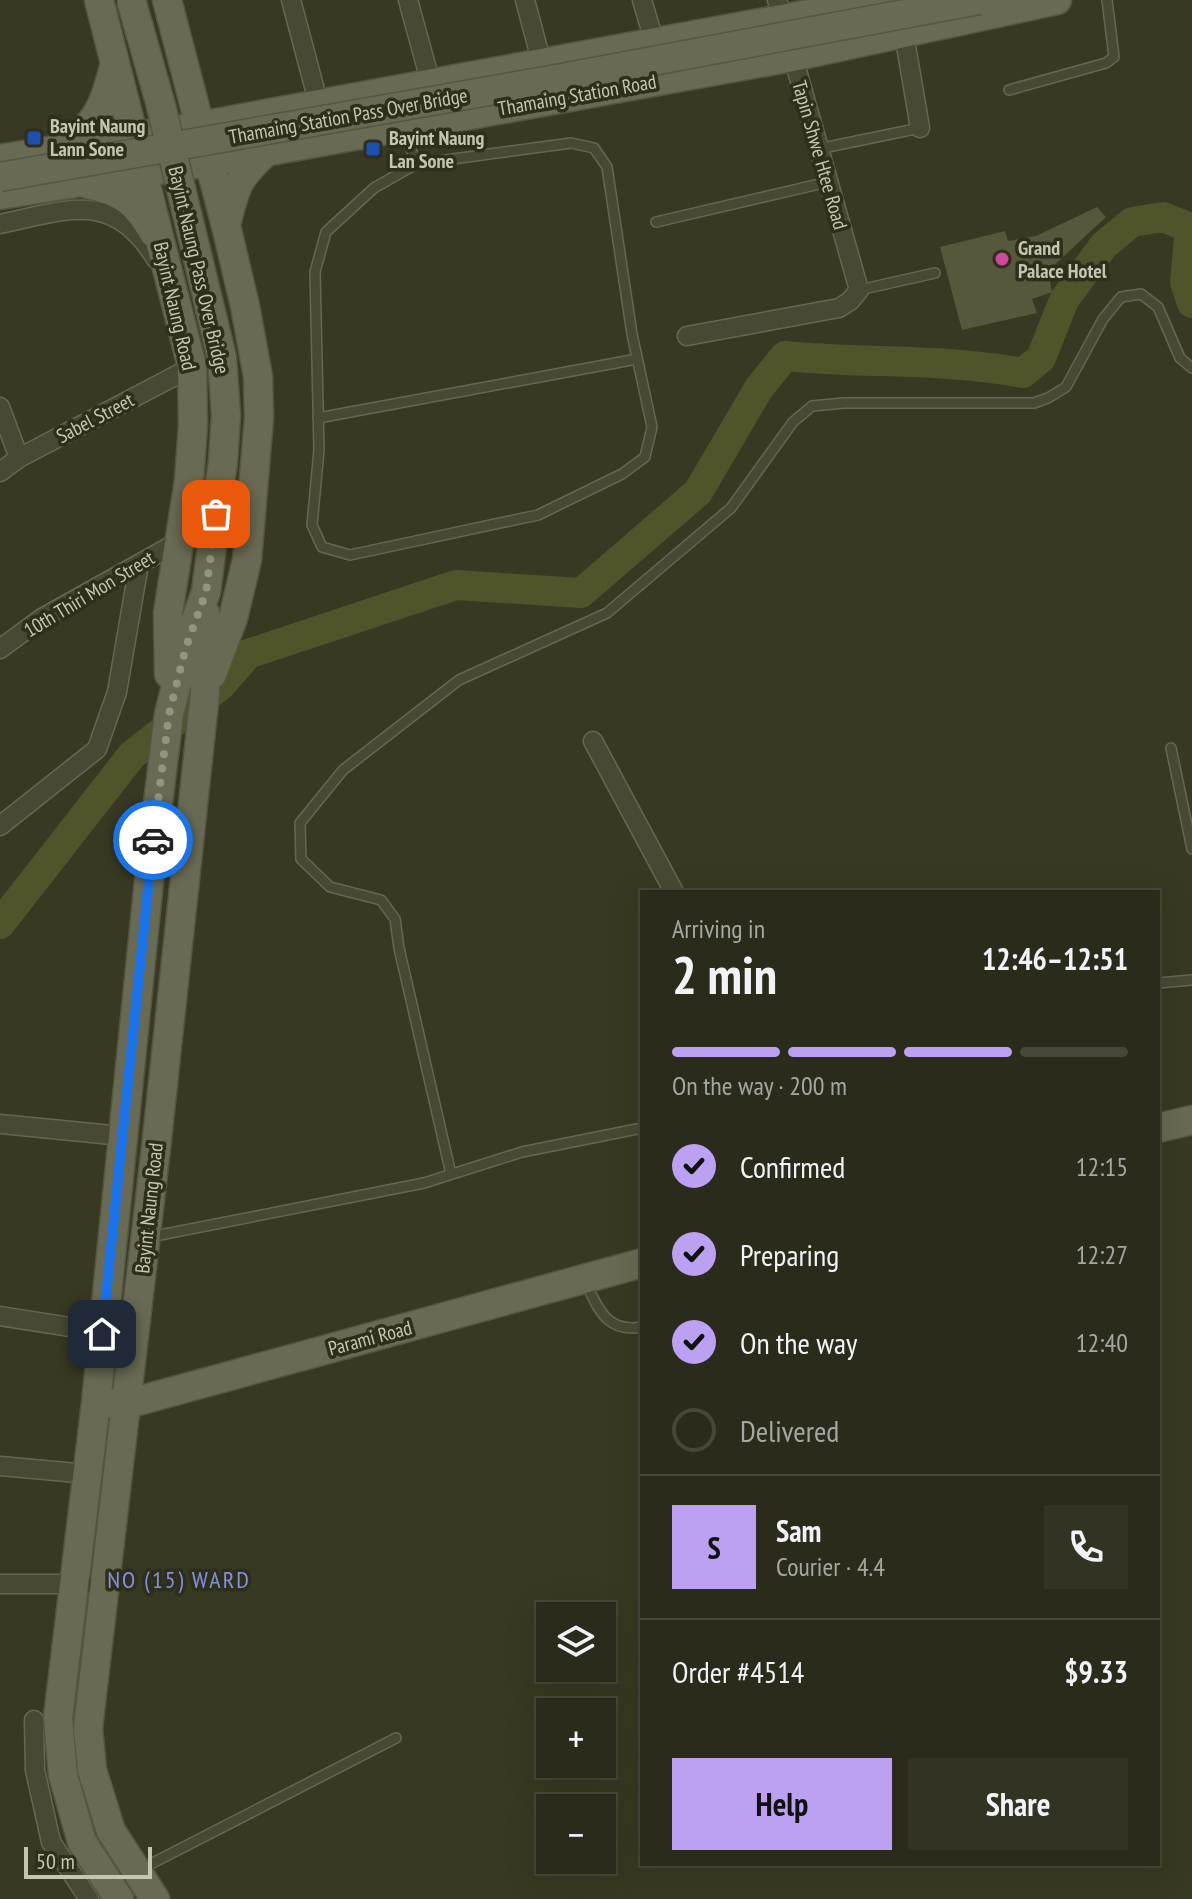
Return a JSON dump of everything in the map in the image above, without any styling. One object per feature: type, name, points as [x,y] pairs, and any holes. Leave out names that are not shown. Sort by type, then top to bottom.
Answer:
[{"type":"main road","name":"Bayint Naung Road","points":[[99,0],[192,367],[193,425],[189,481],[168,613],[169,714]]},
{"type":"main road","name":"Bayint Naung Pass Over Bridge","points":[[131,0],[160,102],[222,358],[226,415],[223,461],[206,592]]},
{"type":"main road","name":"Bayint Naung Road","points":[[167,0],[226,226],[258,377],[259,418],[247,560],[233,618],[205,693]]},
{"type":"main road","name":"Thamaing Station Road","points":[[0,159],[655,44],[779,10],[885,0]]},
{"type":"main road","name":"Thamaing Station Pass Over Bridge","points":[[0,177],[566,78],[979,0]]},
{"type":"main road","name":"Thamaing Station Road","points":[[0,195],[209,162],[792,57],[1057,0]]},
{"type":"main road","points":[[536,65],[538,102]]},
{"type":"main road","points":[[64,150],[105,104],[114,66]]},
{"type":"main road","points":[[226,226],[234,189],[243,173],[268,150]]},
{"type":"main road","points":[[83,183],[116,190],[142,212],[160,243]]},
{"type":"main road","name":"Bayint Naung Road","points":[[155,1899],[111,1831],[92,1770],[88,1728],[119,1476],[205,693],[206,592]]},
{"type":"main road","name":"Bayint Naung Road","points":[[119,1899],[82,1842],[63,1775],[58,1718],[76,1584],[169,714],[186,647],[206,592]]},
{"type":"main road","points":[[1160,1128],[1192,1120]]},
{"type":"main road","points":[[111,1250],[144,1246]]},
{"type":"main road","name":"Parami Road","points":[[96,1403],[127,1404],[640,1264]]},
{"type":"street","points":[[291,0],[319,105]]},
{"type":"street","points":[[408,0],[431,84]]},
{"type":"street","points":[[525,0],[536,65]]},
{"type":"street","points":[[642,0],[655,44]]},
{"type":"street","name":"Tapin Shwe Htee Road","points":[[779,10],[859,290]]},
{"type":"street","points":[[904,34],[920,128]]},
{"type":"street","points":[[0,224],[82,208],[113,215],[146,244],[171,285]]},
{"type":"street","points":[[687,336],[839,308],[859,290]]},
{"type":"street","name":"Sabel Street","points":[[0,472],[19,458],[192,367]]},
{"type":"street","points":[[0,407],[19,458]]},
{"type":"street","name":"10th Thiri Mon Street","points":[[0,649],[42,618],[180,541]]},
{"type":"street","points":[[0,826],[97,749],[117,692],[139,564]]},
{"type":"street","points":[[593,741],[673,890]]},
{"type":"street","points":[[0,1124],[122,1136]]},
{"type":"street","points":[[0,1316],[134,1337]]},
{"type":"street","points":[[0,1466],[88,1474]]},
{"type":"street","points":[[0,1584],[106,1587]]},
{"type":"street","points":[[34,1720],[35,1770],[51,1842],[89,1899]]},
{"type":"lane","points":[[1009,90],[1106,63],[1114,57],[1107,0]]},
{"type":"lane","points":[[403,125],[416,164]]},
{"type":"lane","points":[[818,149],[920,128]]},
{"type":"lane","points":[[571,143],[594,148],[607,167],[637,359],[652,427],[645,457],[622,474],[538,515],[350,555],[322,547],[312,525],[319,450],[315,272],[326,232],[374,188],[416,164],[571,143]]},
{"type":"lane","points":[[656,222],[828,182]]},
{"type":"lane","points":[[859,290],[935,273]]},
{"type":"lane","points":[[451,1174],[395,919],[381,900],[330,887],[301,859],[300,823],[343,770],[459,680],[607,613],[731,508],[793,422],[812,406],[844,403],[1034,403],[1066,387],[1103,319],[1121,297],[1141,294],[1158,307],[1180,358],[1192,368]]},
{"type":"lane","points":[[318,418],[637,359]]},
{"type":"lane","points":[[1171,748],[1192,849]]},
{"type":"lane","points":[[1160,983],[1192,980]]},
{"type":"lane","points":[[144,1246],[409,1186],[522,1152],[640,1128]]},
{"type":"lane","points":[[584,1279],[604,1318],[616,1326],[640,1327]]},
{"type":"lane","points":[[88,1474],[119,1476]]},
{"type":"lane","points":[[137,1871],[396,1738]]},
{"type":"building","name":"Grand Palace Hotel","points":[[1097,207],[1106,217],[1048,271],[1052,292],[1032,299],[1037,313],[962,330],[940,247],[1005,231],[1008,241],[1036,236]]},
{"type":"waterway","points":[[0,924],[132,755],[221,685],[248,654],[456,585],[581,593],[698,492],[759,388],[785,356],[964,365],[1023,373],[1041,358],[1064,300],[1104,245],[1132,222],[1163,217],[1190,228],[1185,282],[1192,303]]},
{"type":"way so far","points":[[153,840],[169,714],[186,647],[206,592],[216,514]]},
{"type":"place","name":"Bayint Naung Lann Sone","points":[[34,138]]},
{"type":"place","name":"Bayint Naung Lan Sone","points":[[373,149]]},
{"type":"place","name":"Grand Palace Hotel","points":[[1002,259]]},
{"type":"district","name":"NO (15) WARD","points":[[179,1580]]},
{"type":"route","points":[[102,1334],[153,840]]}]
